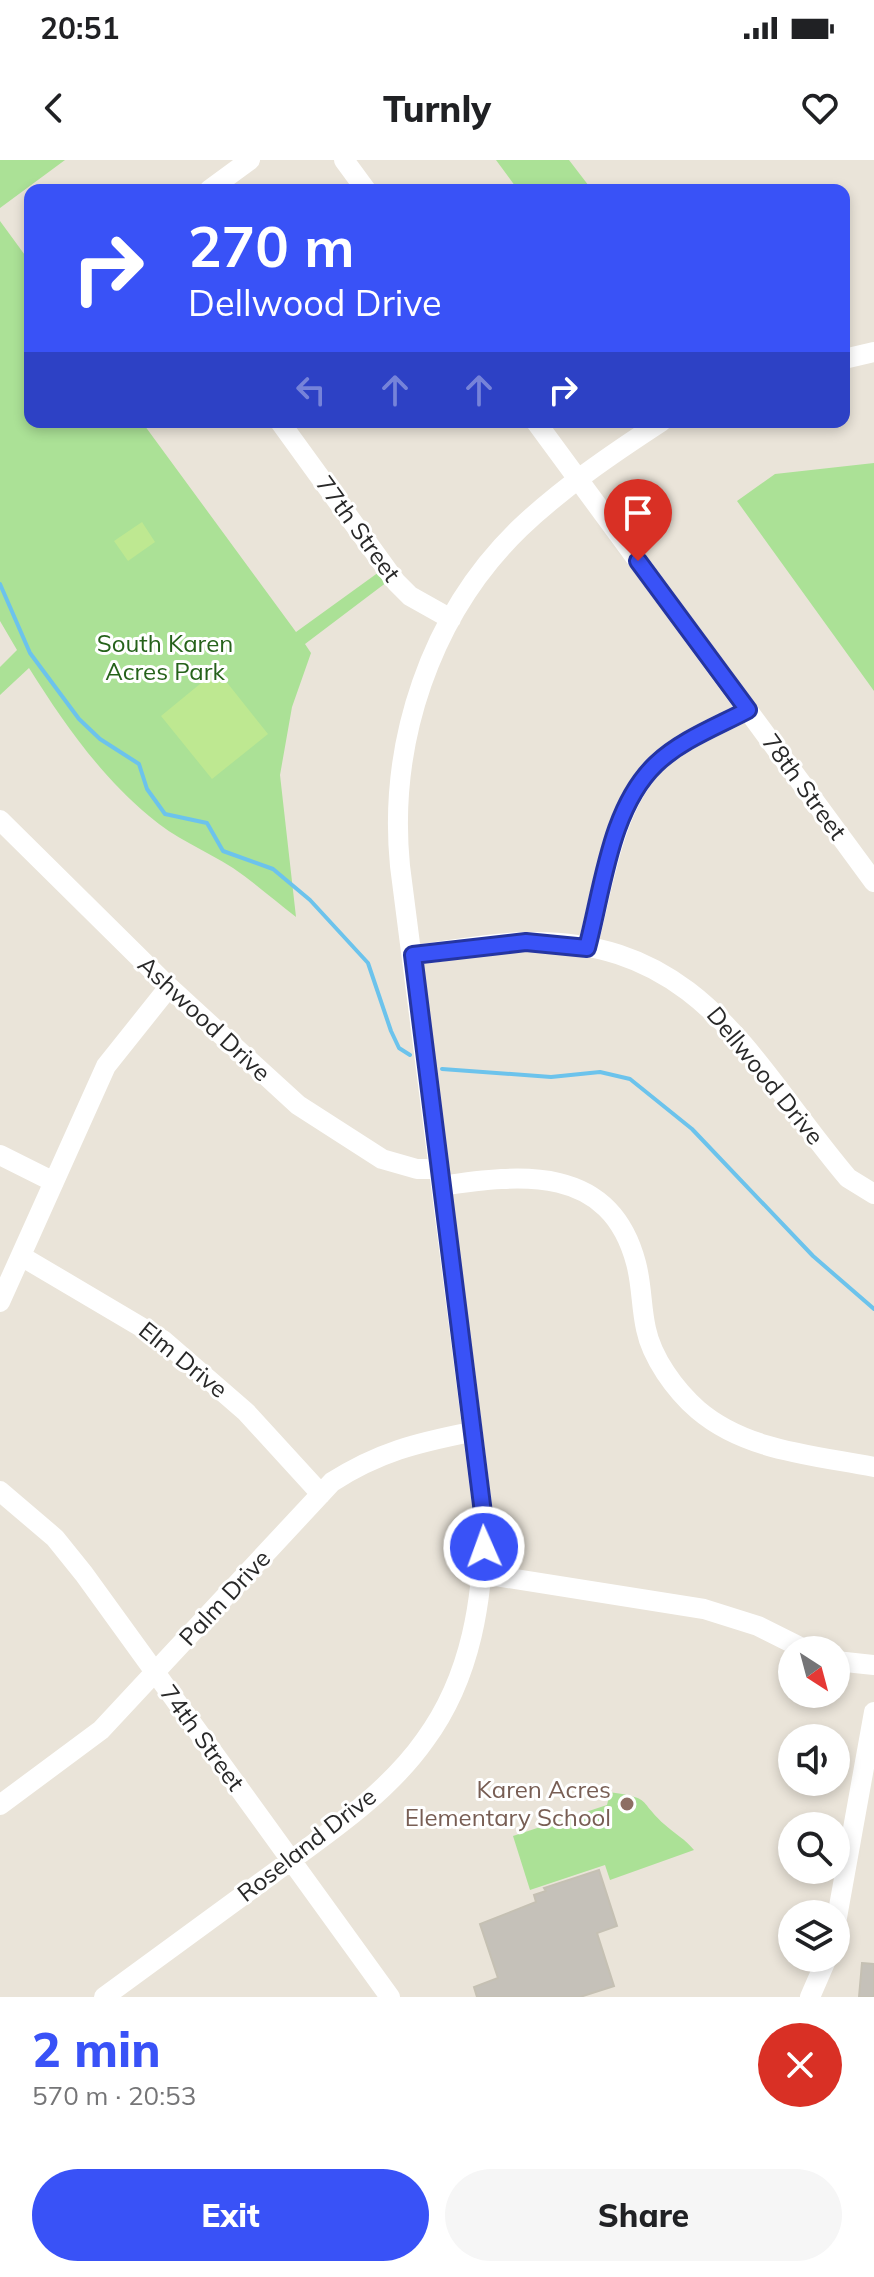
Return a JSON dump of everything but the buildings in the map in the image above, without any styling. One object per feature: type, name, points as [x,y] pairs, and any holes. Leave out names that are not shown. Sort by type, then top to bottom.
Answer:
[{"type":"street","points":[[217,184],[250,160]]},
{"type":"street","points":[[344,160],[362,184]]},
{"type":"street","points":[[850,358],[874,352]]},
{"type":"street","name":"77th Street","points":[[284,428],[396,582],[410,596],[451,619]]},
{"type":"street","name":"78th Street","points":[[540,428],[874,882]]},
{"type":"street","name":"Roseland Drive","points":[[104,1997],[348,1818],[389,1781],[425,1740],[464,1665],[474,1630],[483,1574],[484,1521],[397,842],[399,769],[420,689],[451,619],[502,548],[578,480],[652,428]]},
{"type":"street","points":[[587,948],[619,828],[640,781],[658,762],[681,745],[748,710]]},
{"type":"street","name":"Ashwood Drive","points":[[0,820],[169,987],[282,1092],[328,1127],[382,1159],[440,1177],[524,1176],[555,1180],[580,1190],[611,1213],[636,1261],[646,1332],[673,1383],[696,1409],[725,1430],[757,1444],[874,1467]]},
{"type":"street","name":"Dellwood Drive","points":[[413,955],[526,942],[587,948],[627,958],[668,978],[716,1011],[747,1046],[848,1178],[874,1194]]},
{"type":"street","points":[[0,1302],[106,1066],[169,987]]},
{"type":"street","points":[[0,1155],[54,1182]]},
{"type":"street","name":"Elm Drive","points":[[21,1256],[163,1340],[246,1412],[321,1494]]},
{"type":"street","name":"Palm Drive","points":[[0,1805],[85,1744],[155,1674],[332,1482],[368,1459],[408,1444],[471,1432]]},
{"type":"street","name":"74th Street","points":[[0,1491],[55,1538],[390,1997]]},
{"type":"street","points":[[483,1574],[704,1609],[758,1626],[778,1636]]},
{"type":"street","points":[[850,1662],[874,1665]]},
{"type":"street","points":[[840,1900],[874,1712]]},
{"type":"street","points":[[810,1997],[821,1972]]},
{"type":"green space","points":[[0,160],[65,160],[32,184],[24,184],[24,190],[0,208]]},
{"type":"green space","points":[[496,160],[569,160],[587,184],[514,184]]},
{"type":"green space","name":"South Karen Acres Park","points":[[0,221],[24,254],[24,428],[146,428],[296,632],[379,572],[387,582],[305,644],[311,653],[292,707],[280,775],[296,917],[241,874],[169,831],[131,800],[83,746],[29,668],[0,695],[0,667],[17,650],[0,621]]},
{"type":"green space","points":[[874,463],[874,691],[737,501],[775,474]]},
{"type":"green space","points":[[142,522],[155,542],[128,561],[114,541]]},
{"type":"green space","points":[[217,670],[268,734],[212,779],[161,716]]},
{"type":"green space","points":[[610,1792],[643,1801],[694,1850],[610,1880],[605,1865],[530,1890],[513,1836],[607,1805]]},
{"type":"waterway","points":[[0,584],[30,653],[79,719],[100,739],[139,764],[147,789],[165,814],[207,823],[223,851],[273,869],[310,900],[368,963],[391,1031],[399,1048],[410,1055]]},
{"type":"waterway","points":[[442,1069],[551,1077],[600,1072],[630,1079],[692,1129],[813,1256],[874,1309]]},
{"type":"place","name":"Karen Acres Elementary School","points":[[627,1804]]},
{"type":"route","points":[[484,1547],[484,1521],[413,955],[526,942],[587,948],[619,828],[627,804],[640,781],[658,762],[681,745],[748,710],[638,561]]}]
